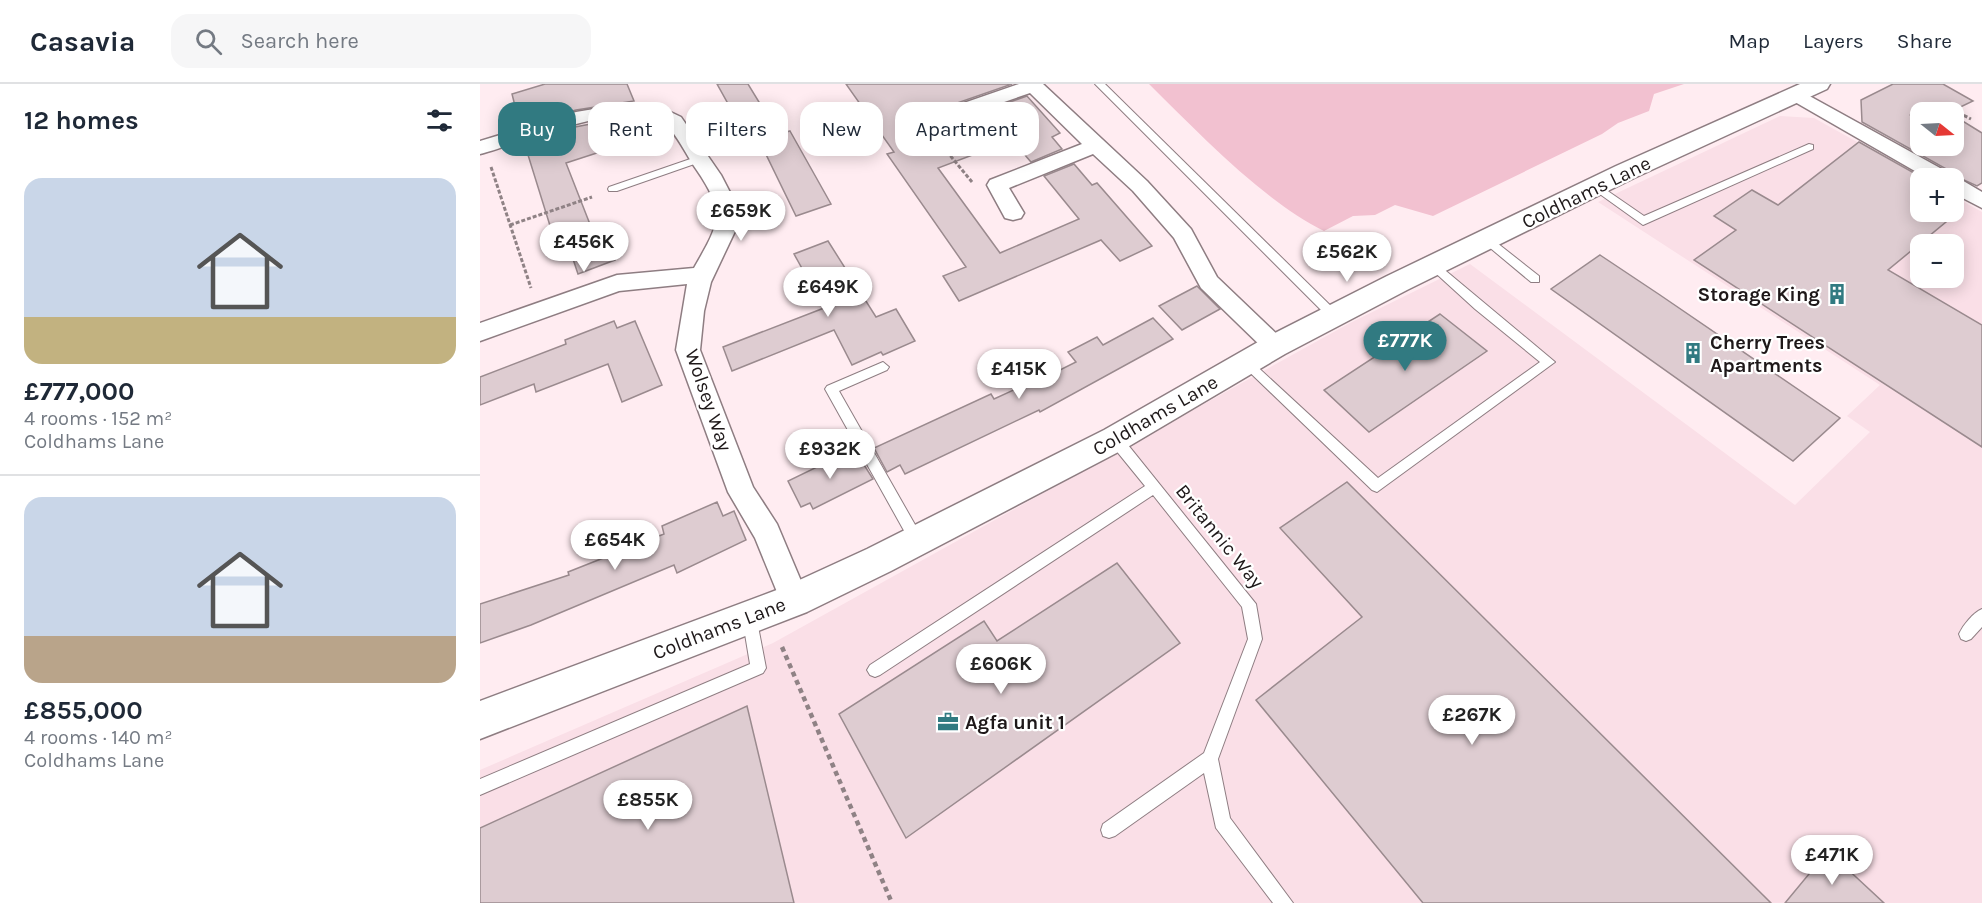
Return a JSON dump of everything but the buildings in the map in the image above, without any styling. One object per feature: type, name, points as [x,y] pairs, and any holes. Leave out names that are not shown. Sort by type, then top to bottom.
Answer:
[{"type":"street","name":"Coldhams Lane","points":[[480,720],[751,627],[794,600],[917,541],[1115,439],[1275,346],[1434,265],[1595,187],[1819,84]]},
{"type":"street","points":[[985,102],[1033,85],[1095,146],[1114,160],[1140,186],[1183,234],[1209,282],[1275,346]]},
{"type":"street","points":[[1796,94],[1925,168]]},
{"type":"street","name":"Wolsey Way","points":[[482,147],[584,116],[635,108],[656,112],[670,119],[721,189],[728,220],[716,250],[702,275],[689,333],[688,350],[741,492],[767,534],[794,600]]},
{"type":"street","points":[[1013,213],[997,185],[1095,146]]},
{"type":"street","points":[[1964,190],[1982,201]]},
{"type":"street","points":[[480,332],[617,283],[702,275]]},
{"type":"lane","points":[[1101,84],[1334,316]]},
{"type":"lane","points":[[1595,187],[1644,221],[1809,147]]},
{"type":"lane","points":[[613,189],[699,159]]},
{"type":"lane","points":[[1488,239],[1535,279]]},
{"type":"lane","points":[[1246,363],[1377,486],[1550,362],[1479,306],[1434,265]]},
{"type":"lane","points":[[883,367],[831,389],[917,541]]},
{"type":"lane","name":"Britannic Way","points":[[1115,439],[1249,604],[1255,639],[1210,759]]},
{"type":"lane","points":[[875,670],[1154,488]]},
{"type":"lane","points":[[1966,634],[1982,616]]},
{"type":"lane","points":[[480,787],[758,668],[751,627]]},
{"type":"lane","points":[[1109,830],[1210,759],[1222,822],[1284,903]]},
{"type":"path","points":[[1964,116],[1971,120]]},
{"type":"path","points":[[482,147],[539,311]]},
{"type":"path","points":[[948,156],[973,183],[997,185]]},
{"type":"path","points":[[510,225],[613,189]]},
{"type":"path","points":[[751,627],[778,638],[892,903]]},
{"type":"shaded area","points":[[1149,84],[1684,84],[1654,94],[1649,111],[1618,123],[1602,134],[1433,216],[1395,205],[1375,215],[1353,216],[1324,231],[1301,218],[1255,184]]},
{"type":"shaded area","points":[[1780,116],[1814,118],[1910,171],[1910,222],[1964,222],[1964,202],[1982,212],[1982,903],[480,903],[480,770],[773,643],[1350,323],[1470,264],[1795,505],[1870,432],[1847,416],[1880,385],[1598,202]]},
{"type":"place","name":"Storage King","points":[[1837,294]]},
{"type":"place","name":"Cherry Trees Apartments","points":[[1693,353]]},
{"type":"place","name":"Agfa unit 1","points":[[948,722]]}]
